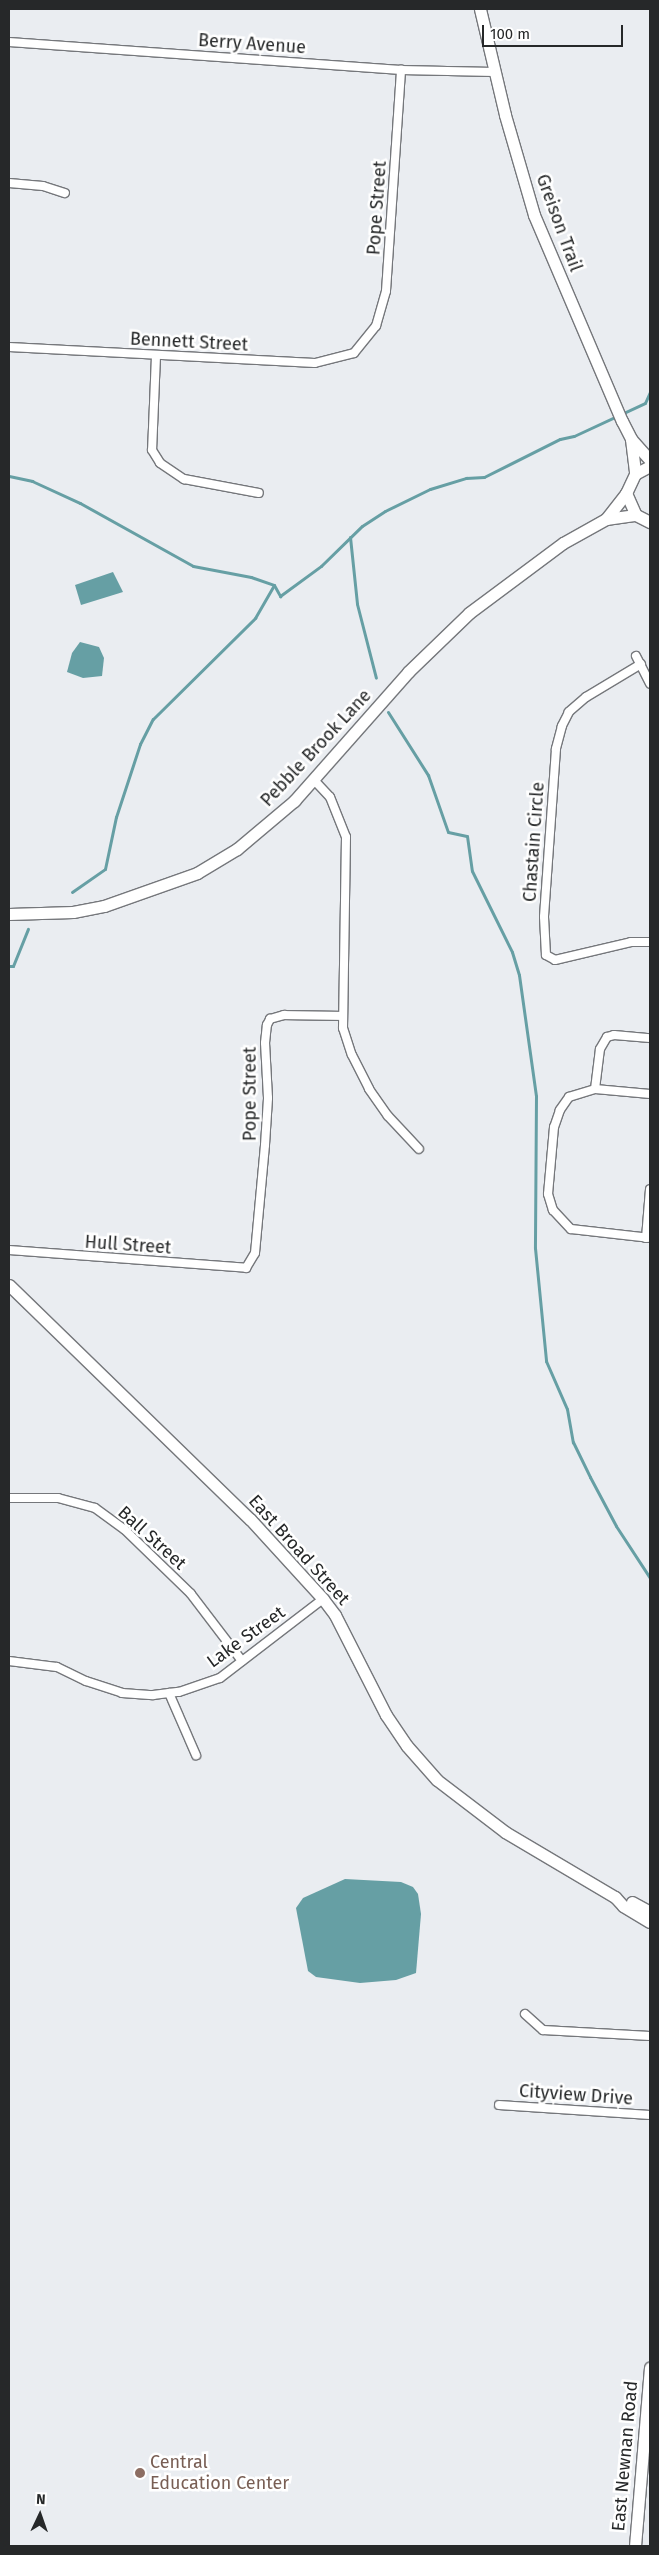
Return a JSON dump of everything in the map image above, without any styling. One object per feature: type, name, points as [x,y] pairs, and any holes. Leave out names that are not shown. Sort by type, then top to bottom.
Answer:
[{"type":"street","name":"Greison Trail","points":[[480,9],[494,72],[534,215],[622,421],[631,439],[650,460]]},
{"type":"street","name":"Berry Avenue","points":[[9,42],[401,70],[494,72]]},
{"type":"street","name":"Pope Street","points":[[362,343],[376,326],[386,292],[401,70]]},
{"type":"street","points":[[9,183],[43,186],[65,194]]},
{"type":"street","name":"Bennett Street","points":[[9,347],[315,363],[354,353],[362,343]]},
{"type":"street","points":[[156,356],[152,450],[160,463],[184,478],[259,493]]},
{"type":"street","name":"Greison Trail","points":[[631,439],[635,474]]},
{"type":"street","points":[[635,474],[650,466]]},
{"type":"street","name":"Pebble Brook Lane","points":[[9,914],[74,912],[104,906],[196,873],[263,830],[314,780],[408,672],[469,613],[538,560],[606,519],[626,493],[635,474]]},
{"type":"street","points":[[626,493],[636,515],[650,522]]},
{"type":"street","name":"Pebble Brook Lane","points":[[606,519],[636,515]]},
{"type":"street","points":[[636,656],[650,684]]},
{"type":"street","name":"Chastain Circle","points":[[641,664],[586,697],[569,712],[562,726],[556,749],[544,918],[546,955],[555,960],[631,942],[650,942]]},
{"type":"street","points":[[314,780],[330,797],[346,837],[342,1016],[352,1055],[369,1089],[388,1116],[419,1149]]},
{"type":"street","name":"Pope Street","points":[[246,1268],[255,1253],[268,1098],[264,1043],[270,1019],[284,1015],[342,1016]]},
{"type":"street","points":[[595,1089],[600,1049],[607,1037],[614,1035],[650,1038]]},
{"type":"street","points":[[650,1094],[595,1089],[570,1097],[560,1110],[554,1127],[548,1194],[553,1210],[571,1229],[648,1238],[650,1189]]},
{"type":"street","name":"Hull Street","points":[[9,1250],[246,1268]]},
{"type":"street","name":"East Broad Street","points":[[9,1285],[243,1512],[323,1599],[335,1615],[386,1715],[406,1746],[438,1780],[505,1832],[616,1897],[650,1912]]},
{"type":"street","name":"Ball Street","points":[[9,1498],[58,1498],[95,1508],[124,1528],[191,1594],[242,1661]]},
{"type":"street","name":"Lake Street","points":[[9,1661],[57,1667],[86,1681],[122,1693],[169,1693],[220,1678],[323,1599]]},
{"type":"street","points":[[169,1693],[196,1755]]},
{"type":"street","name":"East Broad Street","points":[[616,1897],[623,1906],[650,1922]]},
{"type":"street","points":[[525,2014],[544,2030],[650,2036]]},
{"type":"street","name":"Cityview Drive","points":[[499,2105],[650,2115]]},
{"type":"street","name":"East Newnan Road","points":[[635,2546],[650,2368]]},
{"type":"water","points":[[113,572],[123,592],[81,605],[75,585]]},
{"type":"water","points":[[80,642],[99,647],[104,658],[102,676],[83,678],[67,672],[72,653]]},
{"type":"water","points":[[345,1879],[401,1882],[413,1887],[418,1894],[421,1914],[416,1973],[396,1980],[360,1983],[316,1977],[308,1971],[296,1908],[303,1898]]},
{"type":"waterway","points":[[9,476],[32,481],[80,503],[193,566],[251,577],[274,585],[280,596],[321,566],[362,526],[385,511],[430,489],[466,478],[484,477],[560,439],[574,436],[645,403],[650,392]]},
{"type":"waterway","points":[[350,537],[357,604],[376,678]]},
{"type":"waterway","points":[[72,892],[105,869],[116,817],[140,744],[153,719],[255,618],[274,585]]},
{"type":"waterway","points":[[388,712],[428,775],[448,832],[467,836],[472,871],[512,952],[519,975],[536,1096],[535,1248],[546,1361],[567,1409],[573,1442],[616,1526],[650,1578]]},
{"type":"waterway","points":[[9,966],[13,966],[28,929]]},
{"type":"place","name":"Central Education Center","points":[[140,2473]]}]
